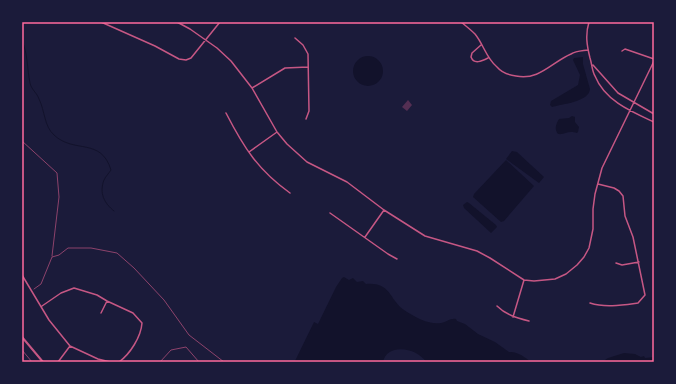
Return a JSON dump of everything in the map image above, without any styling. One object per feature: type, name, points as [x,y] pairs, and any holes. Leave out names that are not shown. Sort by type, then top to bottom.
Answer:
[{"type":"street","points":[[101,22],[155,46],[179,59],[186,60],[191,58],[220,22]]},
{"type":"street","points":[[177,22],[190,28],[217,48],[230,61],[252,88],[277,132],[287,144],[307,162],[347,182],[384,210],[425,236],[477,251],[524,280],[544,281],[555,279],[566,274],[584,258],[589,248],[592,237],[593,210],[602,168],[654,60],[626,48],[622,51]]},
{"type":"street","points":[[461,22],[475,35],[488,58],[498,69],[507,75],[530,77],[539,74],[569,54],[588,50]]},
{"type":"street","points":[[589,22],[587,37],[588,50],[594,75],[598,83],[615,102],[654,122]]},
{"type":"street","points":[[294,38],[308,54],[309,111],[306,119]]},
{"type":"street","points":[[481,45],[472,53],[472,60],[475,62],[480,62],[488,58]]},
{"type":"street","points":[[592,64],[613,90],[634,104],[654,114]]},
{"type":"street","points":[[252,88],[285,68],[309,67]]},
{"type":"street","points":[[226,113],[248,152],[266,173],[290,193]]},
{"type":"street","points":[[248,152],[277,132]]},
{"type":"street","points":[[590,304],[597,306],[638,303],[645,295],[633,237],[625,216],[623,196],[620,191],[614,188],[598,184]]},
{"type":"street","points":[[365,237],[384,210]]},
{"type":"street","points":[[330,214],[397,259]]},
{"type":"street","points":[[616,264],[622,265],[639,262]]},
{"type":"street","points":[[22,275],[42,306],[49,320],[70,346],[98,359],[118,362],[124,358],[142,330],[142,323],[133,313],[97,295],[74,288],[61,293],[42,306]]},
{"type":"street","points":[[513,317],[524,280]]},
{"type":"street","points":[[101,313],[107,301]]},
{"type":"street","points":[[497,306],[503,312],[513,317],[529,321]]},
{"type":"street","points":[[22,338],[43,362]]},
{"type":"street","points":[[58,362],[70,346]]},
{"type":"path","points":[[22,141],[57,173],[59,197],[52,257],[41,284],[32,292]]},
{"type":"path","points":[[52,257],[59,255],[68,248],[91,248],[104,252],[117,253],[134,268],[164,300],[189,335],[224,362]]},
{"type":"path","points":[[160,362],[171,350],[186,347],[199,362]]},
{"type":"path","points":[[22,350],[32,362]]},
{"type":"shaded area","points":[[368,56],[379,60],[383,71],[379,82],[368,86],[357,82],[353,71],[357,60]]},
{"type":"shaded area","points":[[583,57],[583,64],[590,89],[588,93],[580,100],[552,107],[550,105],[551,101],[578,85],[580,75],[573,60],[574,58]]},
{"type":"shaded area","points":[[572,116],[575,117],[575,122],[579,127],[578,132],[558,134],[556,126],[559,119],[569,118]]},
{"type":"shaded area","points":[[512,151],[517,152],[544,177],[539,183],[506,159]]},
{"type":"shaded area","points":[[506,160],[534,186],[504,221],[501,222],[473,197],[474,194]]},
{"type":"shaded area","points":[[467,202],[496,225],[497,227],[491,233],[464,208],[463,205]]},
{"type":"shaded area","points":[[344,277],[349,280],[353,278],[357,282],[363,281],[366,284],[381,286],[390,293],[401,308],[432,323],[456,319],[509,352],[518,353],[531,362],[426,362],[416,353],[403,349],[390,352],[383,362],[295,361],[314,322],[318,324],[336,287]]},
{"type":"shaded area","points":[[624,353],[635,354],[641,357],[644,356],[645,358],[654,357],[654,362],[602,362],[608,358]]},
{"type":"building","points":[[408,100],[412,105],[407,111],[402,107]]},
{"type":"waterway","points":[[22,41],[31,85],[41,104],[48,127],[54,135],[62,141],[94,149],[101,153],[111,170],[104,180],[102,193],[105,201],[114,211]]}]
